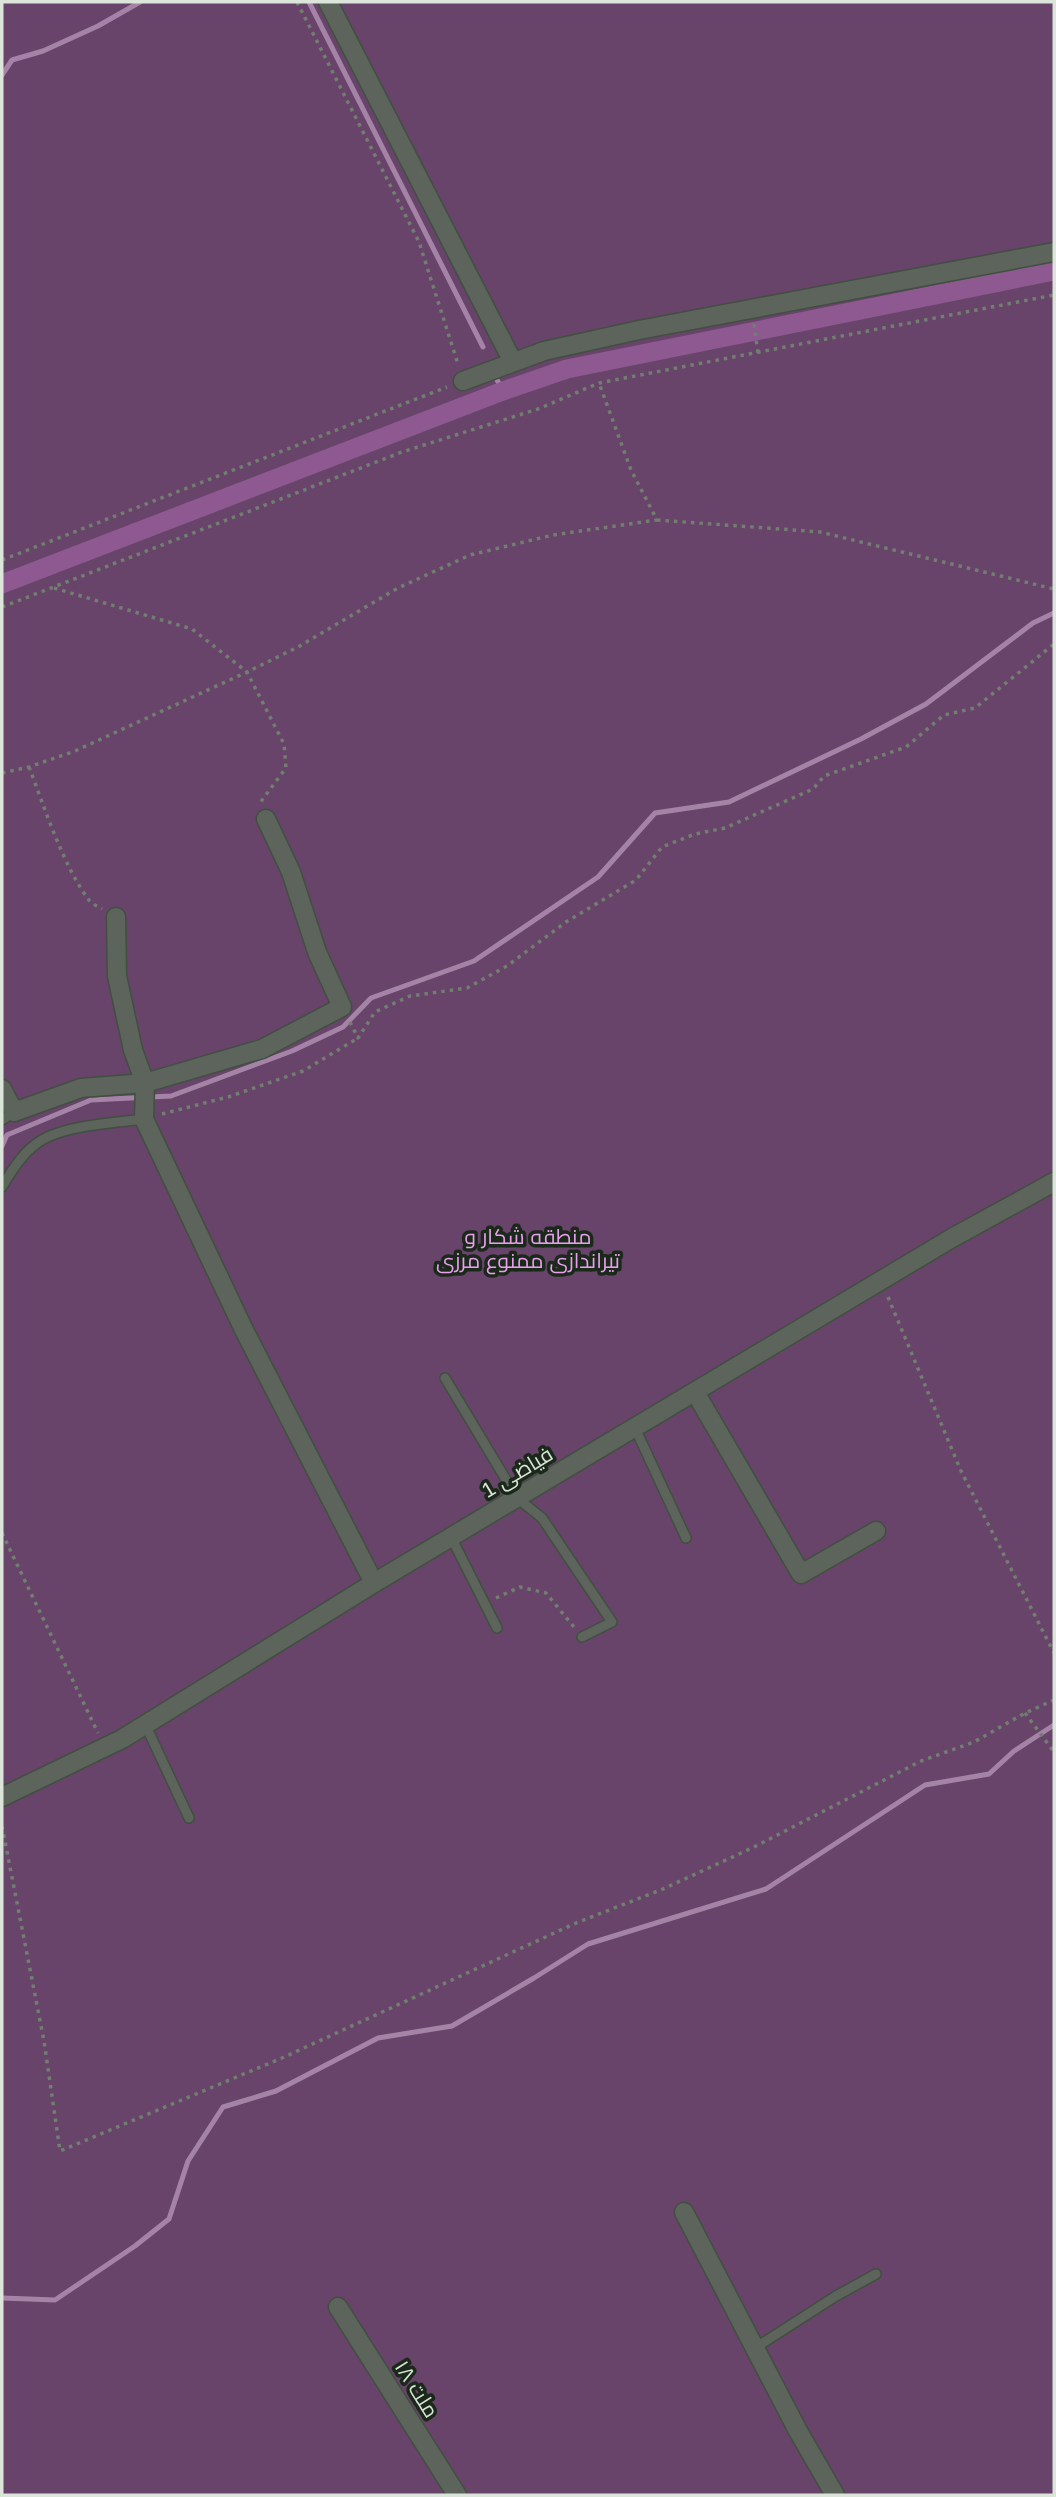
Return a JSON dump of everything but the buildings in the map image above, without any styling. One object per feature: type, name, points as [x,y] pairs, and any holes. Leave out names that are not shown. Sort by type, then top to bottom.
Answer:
[{"type":"street","points":[[328,2],[513,362]]},
{"type":"street","points":[[463,381],[544,351],[639,330],[1054,251]]},
{"type":"street","points":[[2,1089],[8,1116],[81,1088],[145,1086],[262,1049],[342,1007],[317,952],[291,872],[267,818]]},
{"type":"street","points":[[116,917],[117,976],[133,1050],[145,1086],[144,1114],[244,1331],[374,1583]]},
{"type":"street","name":"فیاضی 1","points":[[2,1797],[105,1747],[145,1724],[374,1583],[881,1280],[1054,1182]]},
{"type":"street","points":[[695,1392],[801,1574],[876,1531]]},
{"type":"street","points":[[684,2212],[797,2431],[835,2495]]},
{"type":"street","name":"ملت ۱۸","points":[[338,2307],[457,2495]]},
{"type":"lane","points":[[2,1188],[8,1175],[37,1143],[71,1129],[144,1114]]},
{"type":"lane","points":[[445,1378],[517,1498],[542,1518],[612,1622],[582,1637]]},
{"type":"lane","points":[[635,1428],[686,1538]]},
{"type":"lane","points":[[451,1537],[497,1629]]},
{"type":"lane","points":[[145,1724],[189,1818]]},
{"type":"lane","points":[[755,2348],[836,2296],[876,2274]]},
{"type":"path","points":[[2,560],[463,381],[419,242],[297,2]]},
{"type":"path","points":[[2,607],[402,453],[538,410],[599,383],[1054,296]]},
{"type":"path","points":[[752,316],[758,353]]},
{"type":"path","points":[[599,383],[631,470],[657,520]]},
{"type":"path","points":[[2,773],[75,751],[247,672],[298,647],[398,588],[470,555],[553,535],[657,520],[820,532],[1054,589]]},
{"type":"path","points":[[52,587],[192,629],[247,672],[284,744],[286,768],[258,805],[267,818]]},
{"type":"path","points":[[144,1114],[228,1097],[303,1071],[358,1038],[375,1012],[410,996],[467,988],[507,966],[566,922],[636,880],[662,847],[725,828],[813,789],[824,776],[906,747],[944,715],[975,708],[1054,644]]},
{"type":"path","points":[[29,767],[74,875],[90,902],[116,917]]},
{"type":"path","points":[[354,1030],[358,1038]]},
{"type":"path","points":[[881,1280],[961,1471],[1054,1653]]},
{"type":"path","points":[[2,1533],[105,1747]]},
{"type":"path","points":[[484,1604],[520,1587],[546,1593],[582,1637]]},
{"type":"path","points":[[2,1826],[44,2041],[60,2151],[282,2058],[576,1923],[663,1889],[765,1842],[921,1761],[974,1742],[1024,1713],[1054,1700]]},
{"type":"path","points":[[1024,1713],[1054,1752]]},
{"type":"green space","name":"منطقه شکار و تیراندازی ممنوع مرزی","points":[[2,2],[1054,2],[1054,2495],[2,2495]]},
{"type":"waterway","points":[[2,75],[12,60],[43,51],[98,26],[140,2]]},
{"type":"waterway","points":[[309,2],[483,347]]},
{"type":"waterway","points":[[2,584],[503,391],[567,369],[1054,271]]},
{"type":"waterway","points":[[496,378],[503,391]]},
{"type":"waterway","points":[[2,1146],[7,1135],[91,1100],[171,1096],[292,1051],[343,1027],[371,998],[474,961],[598,877],[655,813],[729,802],[861,739],[926,704],[1033,623],[1054,613]]},
{"type":"waterway","points":[[2,2298],[55,2300],[135,2246],[169,2219],[188,2161],[223,2107],[276,2091],[378,2038],[452,2026],[588,1944],[766,1889],[925,1785],[989,1774],[1014,1751],[1054,1725]]}]
